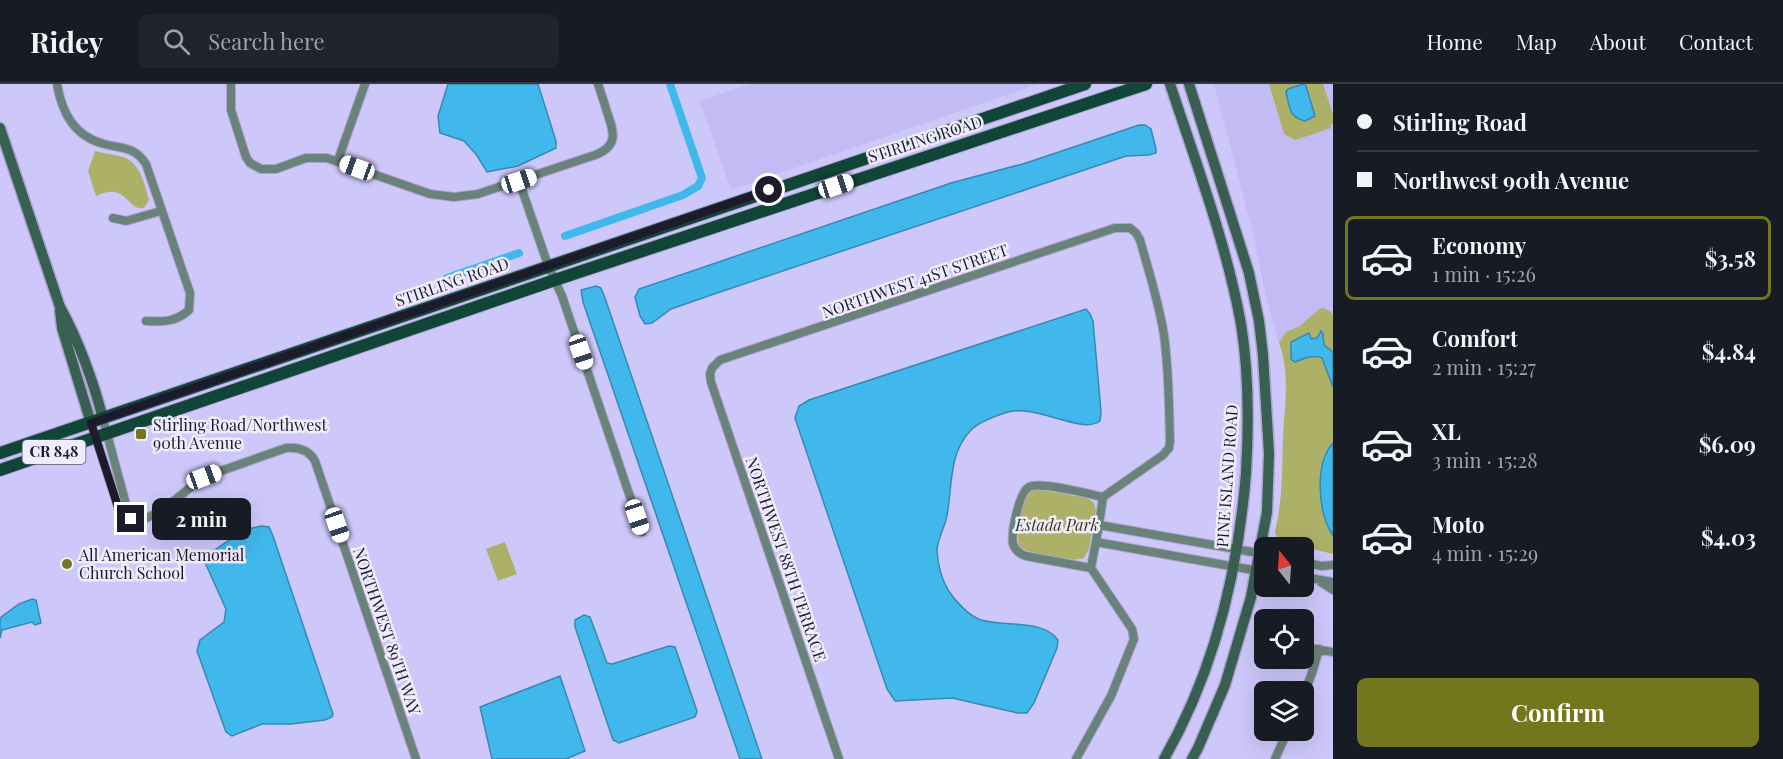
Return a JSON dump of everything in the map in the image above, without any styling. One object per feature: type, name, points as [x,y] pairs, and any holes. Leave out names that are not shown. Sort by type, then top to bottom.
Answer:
[{"type":"main road","name":"STIRLING ROAD","points":[[0,453],[1085,84]]},
{"type":"main road","name":"STIRLING ROAD","points":[[0,470],[555,280],[1146,84]]},
{"type":"main road","name":"PINE ISLAND ROAD","points":[[1164,759],[1179,733],[1201,682],[1218,631],[1237,549],[1249,429],[1241,325],[1220,238],[1170,84]]},
{"type":"main road","points":[[1189,84],[1243,252],[1259,321],[1266,388],[1269,453],[1264,537]]},
{"type":"main road","points":[[0,128],[60,307],[70,325],[99,403],[97,421]]},
{"type":"main road","points":[[874,154],[881,171]]},
{"type":"main road","points":[[424,309],[432,322]]},
{"type":"main road","points":[[1192,759],[1225,685],[1254,591]]},
{"type":"street","points":[[57,84],[65,114],[78,129],[91,139],[134,151],[142,159],[149,174],[190,293],[190,303],[189,310],[180,317],[165,322],[146,321]]},
{"type":"street","points":[[231,84],[230,101],[233,120],[246,157],[255,167],[276,169],[306,158],[316,157],[338,160],[414,189],[443,197],[466,197],[478,194],[607,150],[613,132],[598,84]]},
{"type":"street","points":[[338,160],[365,84]]},
{"type":"street","points":[[519,181],[548,265],[562,296],[642,532]]},
{"type":"street","points":[[113,218],[126,221],[161,212]]},
{"type":"street","name":"NORTHWEST 41ST STREET","points":[[708,366],[720,360],[1115,228],[1132,225],[1140,240],[1155,290],[1164,334],[1170,442],[1169,448],[1163,455],[1103,497]]},
{"type":"street","name":"NORTHWEST 88TH TERRACE","points":[[708,366],[711,382],[839,759]]},
{"type":"street","points":[[97,421],[127,507],[124,511],[119,510],[97,421]]},
{"type":"street","name":"NORTHWEST 89TH WAY","points":[[124,511],[131,519],[142,519],[155,514],[204,477],[286,448],[303,449],[312,455],[416,759]]},
{"type":"street","points":[[1077,759],[1111,696],[1132,647],[1135,631],[1091,568],[1026,556],[1013,551],[1013,537],[1020,498],[1025,485],[1036,484],[1103,497],[1091,568]]},
{"type":"street","points":[[1099,525],[1254,552]]},
{"type":"street","points":[[1096,542],[1254,571]]},
{"type":"street","points":[[1314,564],[1333,565]]},
{"type":"street","points":[[1315,579],[1333,582]]},
{"type":"street","points":[[1315,579],[1333,590]]},
{"type":"street","points":[[1314,648],[1333,652]]},
{"type":"street","points":[[1309,681],[1319,649]]},
{"type":"street","points":[[1275,759],[1283,741]]},
{"type":"shaded area","points":[[750,84],[1038,84],[731,190],[700,101]]},
{"type":"shaded area","points":[[1214,84],[1333,84],[1333,316],[1331,312],[1319,309],[1306,323],[1286,332],[1279,343],[1268,305],[1253,233]]},
{"type":"green space","points":[[1269,84],[1323,84],[1333,114],[1331,128],[1295,140],[1284,134]]},
{"type":"green space","points":[[95,151],[123,157],[134,164],[141,175],[149,200],[144,208],[138,208],[114,192],[96,196],[88,171]]},
{"type":"green space","points":[[1324,308],[1333,316],[1333,443],[1327,451],[1320,484],[1322,508],[1328,529],[1333,536],[1333,554],[1314,549],[1314,537],[1277,537],[1275,531],[1281,495],[1286,389],[1285,366],[1279,343],[1286,332],[1300,326],[1319,309]]},
{"type":"green space","name":"Estada Park","points":[[1038,489],[1087,498],[1094,503],[1096,510],[1089,549],[1084,558],[1070,560],[1050,557],[1019,546],[1019,527],[1026,496],[1032,490]]},
{"type":"green space","points":[[505,542],[517,574],[498,581],[486,549]]},
{"type":"water","points":[[448,84],[538,84],[556,141],[556,148],[518,166],[487,172],[476,154],[464,141],[440,133],[438,116]]},
{"type":"water","points":[[1303,84],[1306,86],[1315,116],[1305,121],[1293,114],[1286,92],[1288,89]]},
{"type":"water","points":[[1139,125],[1145,125],[1151,129],[1156,153],[1126,156],[714,294],[671,309],[652,323],[645,324],[640,316],[635,297],[639,289],[951,183],[1026,163]]},
{"type":"water","points":[[596,286],[601,288],[605,298],[762,759],[740,759],[583,302],[581,290]]},
{"type":"water","points":[[1086,309],[1093,321],[1100,421],[1082,424],[1019,411],[998,415],[983,421],[971,430],[963,440],[954,461],[946,520],[937,547],[939,566],[948,590],[967,612],[981,620],[1043,629],[1058,640],[1057,648],[1034,703],[1027,713],[1018,713],[952,698],[895,701],[887,689],[795,418],[799,406],[809,400]]},
{"type":"water","points":[[1321,331],[1324,345],[1333,352],[1333,387],[1322,358],[1305,358],[1295,362],[1291,359],[1291,342],[1309,333],[1311,339],[1317,338]]},
{"type":"water","points":[[1333,443],[1333,536],[1324,515],[1320,489],[1323,463]]},
{"type":"water","points":[[261,526],[269,527],[273,536],[333,714],[325,720],[291,724],[262,724],[232,736],[226,732],[197,651],[200,640],[224,622],[226,609],[203,558],[244,530]]},
{"type":"water","points":[[32,599],[36,600],[41,623],[35,625],[32,622],[2,630],[0,638],[0,618],[19,604]]},
{"type":"water","points":[[584,615],[590,617],[607,663],[612,664],[669,646],[675,647],[697,711],[695,717],[619,743],[613,740],[575,627],[575,620]]},
{"type":"water","points":[[560,676],[585,751],[566,759],[492,759],[480,707]]},
{"type":"waterway","points":[[565,236],[683,195],[698,186],[702,178],[670,84]]},
{"type":"waterway","points":[[447,278],[519,253]]},
{"type":"place","name":"Stirling Road/Northwest 90th Avenue","points":[[141,434]]},
{"type":"place","name":"All American Memorial Church School","points":[[67,564]]},
{"type":"route","points":[[131,519],[124,511],[119,510],[91,423],[769,190]]}]
